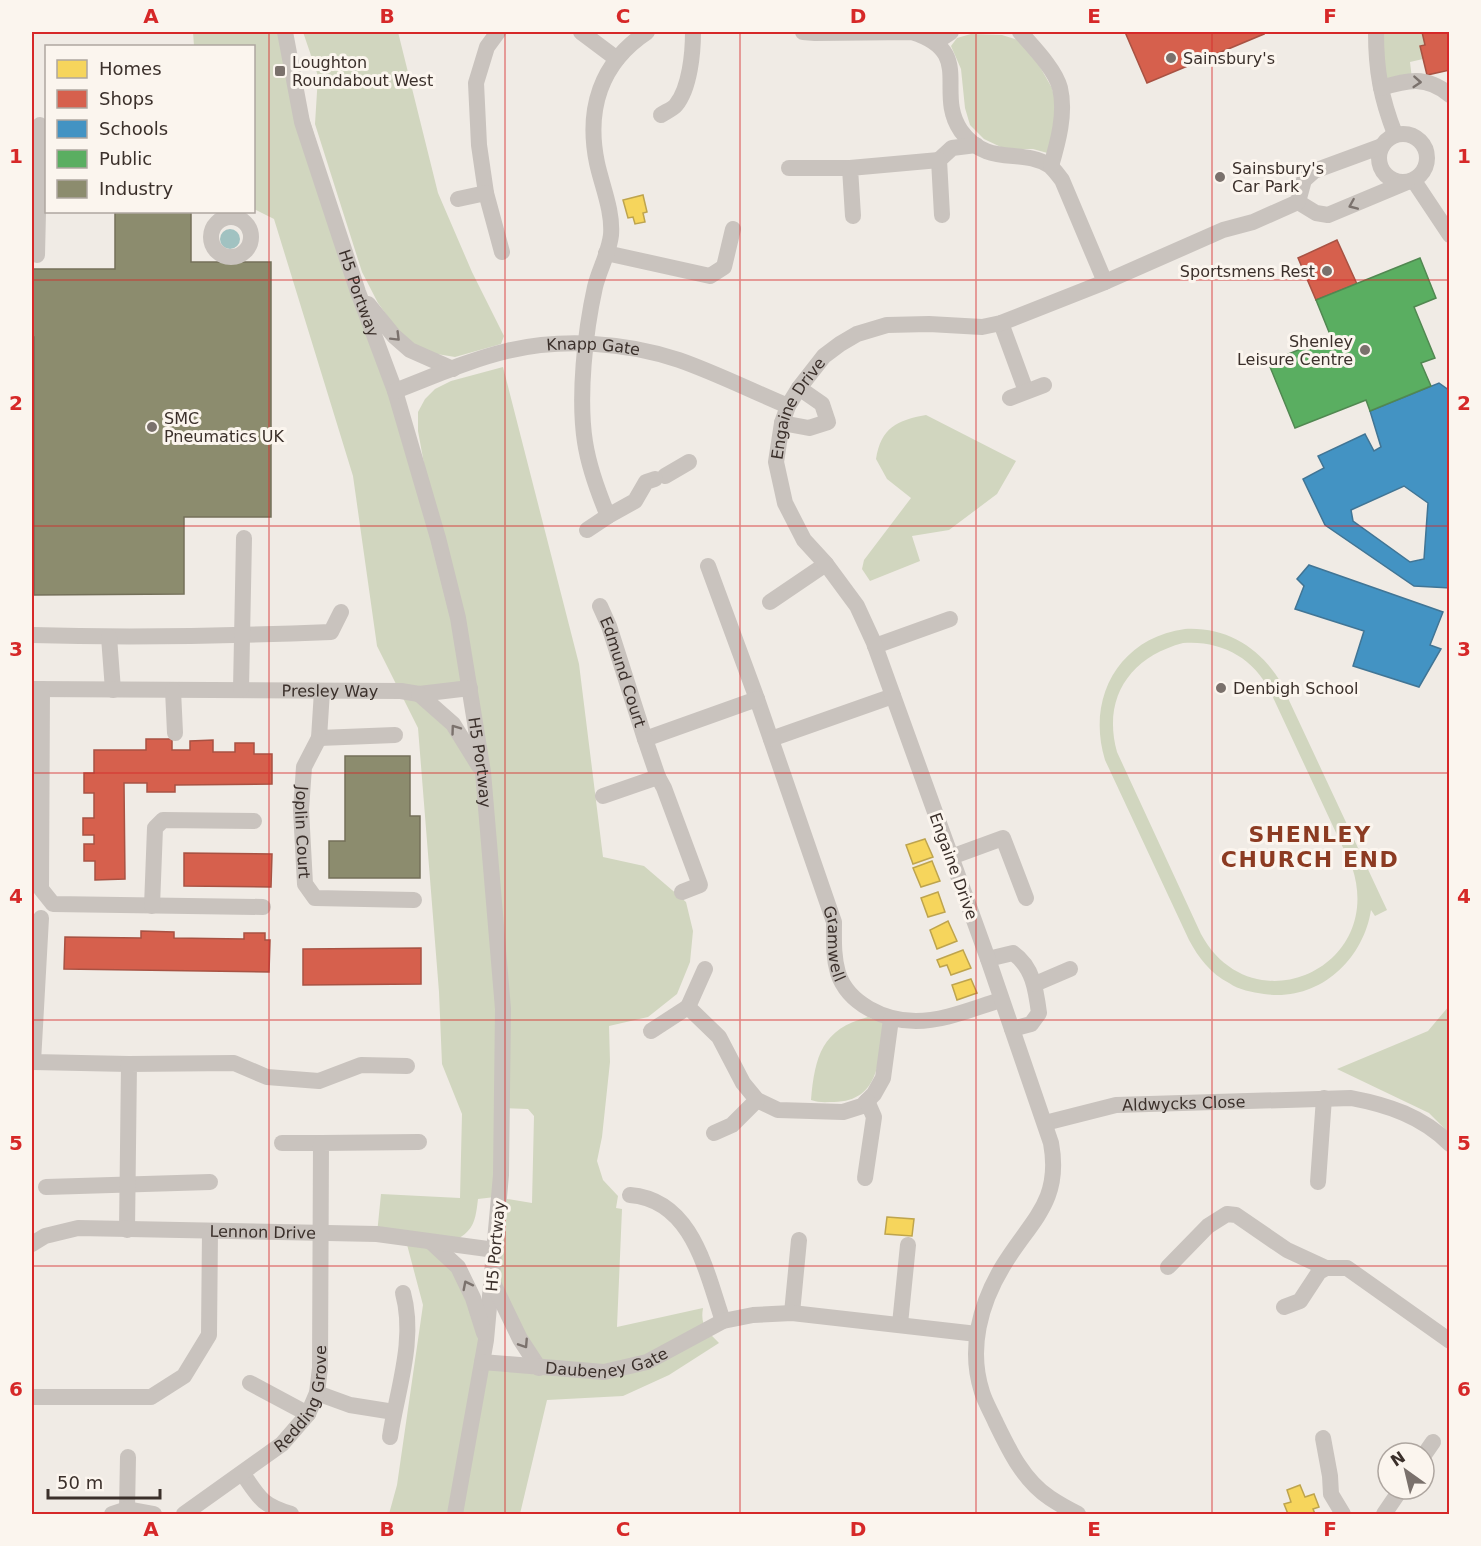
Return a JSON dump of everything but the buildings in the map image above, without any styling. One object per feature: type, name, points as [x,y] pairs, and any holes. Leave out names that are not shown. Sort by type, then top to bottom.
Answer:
[{"type":"street","name":"H5 Portway","points":[[285,32],[302,122],[358,292],[395,391],[444,561],[458,618],[483,772],[503,1009],[501,1175],[486,1340],[455,1515]]},
{"type":"street","points":[[498,32],[487,47],[476,84],[478,145],[486,193],[502,252]]},
{"type":"street","points":[[580,32],[617,59]]},
{"type":"street","points":[[608,516],[593,478],[585,441],[582,400],[586,344],[595,286],[611,235],[608,208],[592,137],[594,107],[602,84],[617,59],[637,38],[647,32]]},
{"type":"street","points":[[661,115],[676,105],[688,79],[693,32]]},
{"type":"street","points":[[803,32],[912,32],[927,36],[936,42],[950,63],[950,94],[954,115],[961,131],[976,145],[993,154],[1037,160],[1051,166],[1062,180],[1105,282]]},
{"type":"street","points":[[936,42],[951,32]]},
{"type":"street","points":[[1020,32],[1045,62],[1060,87],[1058,140],[1051,166]]},
{"type":"street","points":[[1376,32],[1376,68],[1385,109],[1395,134]]},
{"type":"street","points":[[1381,88],[1412,80],[1429,83],[1449,95]]},
{"type":"street","points":[[37,255],[39,125]]},
{"type":"street","points":[[1395,134],[1417,138],[1425,147],[1427,161],[1423,173],[1410,182],[1328,215],[1316,213],[1298,202],[1304,180],[1314,171],[1382,146],[1395,134]]},
{"type":"street","points":[[789,168],[850,168],[939,160],[952,148],[976,145]]},
{"type":"street","points":[[1382,146],[1379,160],[1385,175],[1398,182],[1410,182],[1443,212],[1449,235]]},
{"type":"street","points":[[939,160],[942,215]]},
{"type":"street","points":[[850,168],[853,216]]},
{"type":"street","points":[[458,199],[486,193]]},
{"type":"street","name":"Engaine Drive","points":[[1078,1515],[1048,1497],[1023,1472],[1012,1456],[982,1394],[976,1359],[977,1334],[989,1293],[1004,1265],[1043,1209],[1052,1183],[1054,1162],[1045,1123],[875,646],[857,606],[826,564],[804,540],[785,503],[776,462],[788,406],[824,356],[840,344],[867,331],[887,325],[982,327],[1001,323],[1105,282],[1223,230],[1253,222],[1298,202]]},
{"type":"street","points":[[606,253],[710,276],[724,267],[733,229]]},
{"type":"street","points":[[358,292],[394,336],[410,350],[453,369]]},
{"type":"street","points":[[1001,323],[1026,391]]},
{"type":"street","name":"Knapp Gate","points":[[395,391],[506,352],[538,346],[586,344],[632,348],[678,360],[788,406]]},
{"type":"street","points":[[1010,398],[1044,385]]},
{"type":"street","points":[[783,423],[809,428],[828,422],[822,404],[799,388]]},
{"type":"street","points":[[587,530],[635,501],[645,482],[689,462]]},
{"type":"street","points":[[241,689],[244,538]]},
{"type":"street","points":[[770,602],[826,564]]},
{"type":"street","name":"Gramwell","points":[[708,566],[757,699],[834,922],[834,954],[838,975],[852,996],[864,1006],[891,1019],[917,1021],[950,1016],[1001,1000]]},
{"type":"street","name":"Edmund Court","points":[[600,606],[609,626],[658,777],[705,884],[682,892]]},
{"type":"street","points":[[32,635],[242,636],[330,632],[341,612]]},
{"type":"street","points":[[875,646],[950,619]]},
{"type":"street","points":[[109,637],[113,690]]},
{"type":"street","name":"Presley Way","points":[[37,689],[401,691],[419,694],[470,688]]},
{"type":"street","points":[[37,689],[41,889],[53,904],[263,907]]},
{"type":"street","points":[[173,690],[175,733]]},
{"type":"street","name":"Joplin Court","points":[[322,691],[319,738],[304,767],[302,810],[304,884],[315,898],[414,900]]},
{"type":"street","points":[[419,694],[453,724],[483,772]]},
{"type":"street","points":[[771,739],[893,696]]},
{"type":"street","name":"Edmund Court","points":[[645,739],[757,699]]},
{"type":"street","points":[[319,738],[394,735]]},
{"type":"street","points":[[603,796],[658,777]]},
{"type":"street","points":[[152,906],[155,828],[163,820],[254,821]]},
{"type":"street","points":[[951,857],[1003,838],[1026,898]]},
{"type":"street","points":[[41,918],[32,1062],[234,1064],[267,1077],[319,1081],[361,1065],[406,1066]]},
{"type":"street","points":[[988,959],[1013,952],[1022,959],[1035,984],[1039,1013],[1031,1024],[1012,1029]]},
{"type":"street","points":[[651,1031],[688,1007],[705,969]]},
{"type":"street","points":[[1035,984],[1070,969]]},
{"type":"street","points":[[688,1007],[718,1037],[742,1083],[757,1100],[778,1110],[843,1112],[862,1106],[874,1094],[883,1078],[891,1019]]},
{"type":"street","points":[[127,1230],[129,1064]]},
{"type":"street","points":[[1318,1182],[1324,1098]]},
{"type":"street","name":"Aldwycks Close","points":[[1045,1123],[1116,1105],[1351,1098],[1397,1109],[1438,1132],[1449,1144]]},
{"type":"street","points":[[714,1133],[732,1125],[757,1100]]},
{"type":"street","points":[[865,1178],[874,1117],[867,1101]]},
{"type":"street","points":[[282,1143],[419,1142]]},
{"type":"street","name":"Redding Grove","points":[[184,1515],[282,1444],[308,1414],[317,1393],[320,1368],[321,1143]]},
{"type":"street","points":[[46,1187],[210,1182]]},
{"type":"street","points":[[630,1195],[656,1201],[685,1226],[695,1241],[723,1321]]},
{"type":"street","points":[[1168,1267],[1208,1226],[1227,1214],[1236,1215],[1287,1250],[1326,1268],[1347,1268],[1449,1341]]},
{"type":"street","name":"Lennon Drive","points":[[32,1244],[45,1236],[78,1228],[377,1234],[495,1250]]},
{"type":"street","points":[[32,1397],[152,1397],[184,1376],[209,1335],[210,1231]]},
{"type":"street","points":[[792,1313],[799,1240]]},
{"type":"street","points":[[431,1242],[458,1267],[473,1298],[486,1340]]},
{"type":"street","points":[[900,1324],[908,1245]]},
{"type":"street","points":[[1284,1307],[1300,1301],[1319,1272],[1326,1268]]},
{"type":"street","points":[[492,1282],[520,1339],[539,1368]]},
{"type":"street","points":[[390,1437],[408,1342],[408,1311],[403,1293]]},
{"type":"street","name":"Daubeney Gate","points":[[482,1362],[604,1372],[647,1362],[723,1321],[753,1315],[792,1313],[977,1334]]},
{"type":"street","points":[[250,1383],[308,1414]]},
{"type":"street","points":[[317,1393],[350,1405],[394,1412]]},
{"type":"street","points":[[1323,1438],[1331,1494],[1344,1515]]},
{"type":"street","points":[[128,1457],[120,1512],[154,1515]]},
{"type":"street","points":[[243,1474],[262,1501],[272,1508],[291,1515]]},
{"type":"street","points":[[1384,1515],[1393,1501]]},
{"type":"green space","points":[[193,32],[285,32],[288,50],[436,529],[418,431],[418,412],[425,399],[435,389],[451,381],[503,367],[579,664],[603,857],[644,866],[686,902],[693,931],[690,962],[677,994],[648,1017],[609,1026],[610,1062],[602,1137],[597,1161],[603,1180],[618,1196],[616,1208],[622,1209],[617,1327],[703,1308],[705,1328],[719,1343],[669,1375],[623,1396],[547,1400],[520,1514],[389,1514],[397,1485],[423,1305],[405,1237],[377,1234],[381,1194],[460,1198],[462,1114],[442,1064],[439,992],[418,728],[377,646],[353,476],[274,219],[255,210],[255,45],[194,45]],"holes":[[[470,688],[482,770],[420,694]],[[503,1108],[528,1109],[534,1116],[532,1203],[495,1197]],[[495,1197],[493,1282],[538,1367],[482,1362],[473,1298],[447,1244],[471,1228],[478,1199]]]},
{"type":"green space","points":[[303,32],[398,32],[438,193],[472,272],[504,336],[501,344],[455,357],[431,353],[415,347],[396,328],[378,303],[362,272],[315,124],[318,76]]},
{"type":"green space","points":[[1376,32],[1422,32],[1425,45],[1423,59],[1410,62],[1412,79],[1381,88]]},
{"type":"green space","points":[[971,34],[1002,35],[1028,46],[1052,88],[1056,104],[1051,154],[1033,149],[1005,149],[984,139],[970,125],[965,108],[961,69],[951,46],[957,38]]},
{"type":"green space","points":[[926,415],[1016,461],[997,494],[949,530],[912,536],[920,561],[870,581],[862,569],[864,560],[911,498],[887,479],[876,459],[878,448],[892,427]]},
{"type":"green space","points":[[1185,629],[1200,629],[1228,636],[1252,649],[1272,669],[1280,681],[1387,910],[1375,916],[1371,910],[1366,929],[1348,961],[1335,974],[1319,984],[1284,995],[1264,994],[1237,987],[1211,970],[1189,940],[1105,760],[1100,737],[1100,715],[1113,675],[1126,658],[1142,645],[1162,635]],"holes":[[[1183,643],[1210,644],[1234,653],[1245,660],[1263,679],[1352,867],[1357,903],[1350,933],[1333,957],[1308,974],[1280,981],[1251,977],[1224,962],[1201,934],[1117,752],[1113,732],[1114,714],[1117,697],[1124,682],[1148,658],[1164,649]]]},
{"type":"green space","points":[[1449,1006],[1449,1133],[1429,1113],[1337,1069],[1428,1031]]},
{"type":"green space","points":[[868,1017],[883,1023],[878,1063],[869,1086],[861,1094],[849,1100],[817,1102],[811,1100],[815,1070],[824,1046],[840,1029]]},
{"type":"water","points":[[230,229],[237,232],[240,239],[237,246],[230,249],[223,246],[220,239],[223,232]]},
{"type":"place","name":"Sainsbury's","points":[[1171,58]]},
{"type":"place","name":"Loughton Roundabout West","points":[[280,71]]},
{"type":"place","name":"Sainsbury's Car Park","points":[[1220,177]]},
{"type":"place","name":"Sportsmens Rest","points":[[1327,271]]},
{"type":"place","name":"Shenley Leisure Centre","points":[[1365,350]]},
{"type":"place","name":"SMC Pneumatics UK","points":[[152,427]]},
{"type":"place","name":"Denbigh School","points":[[1221,688]]},
{"type":"district","name":"SHENLEY CHURCH END","points":[[1310,846]]}]
